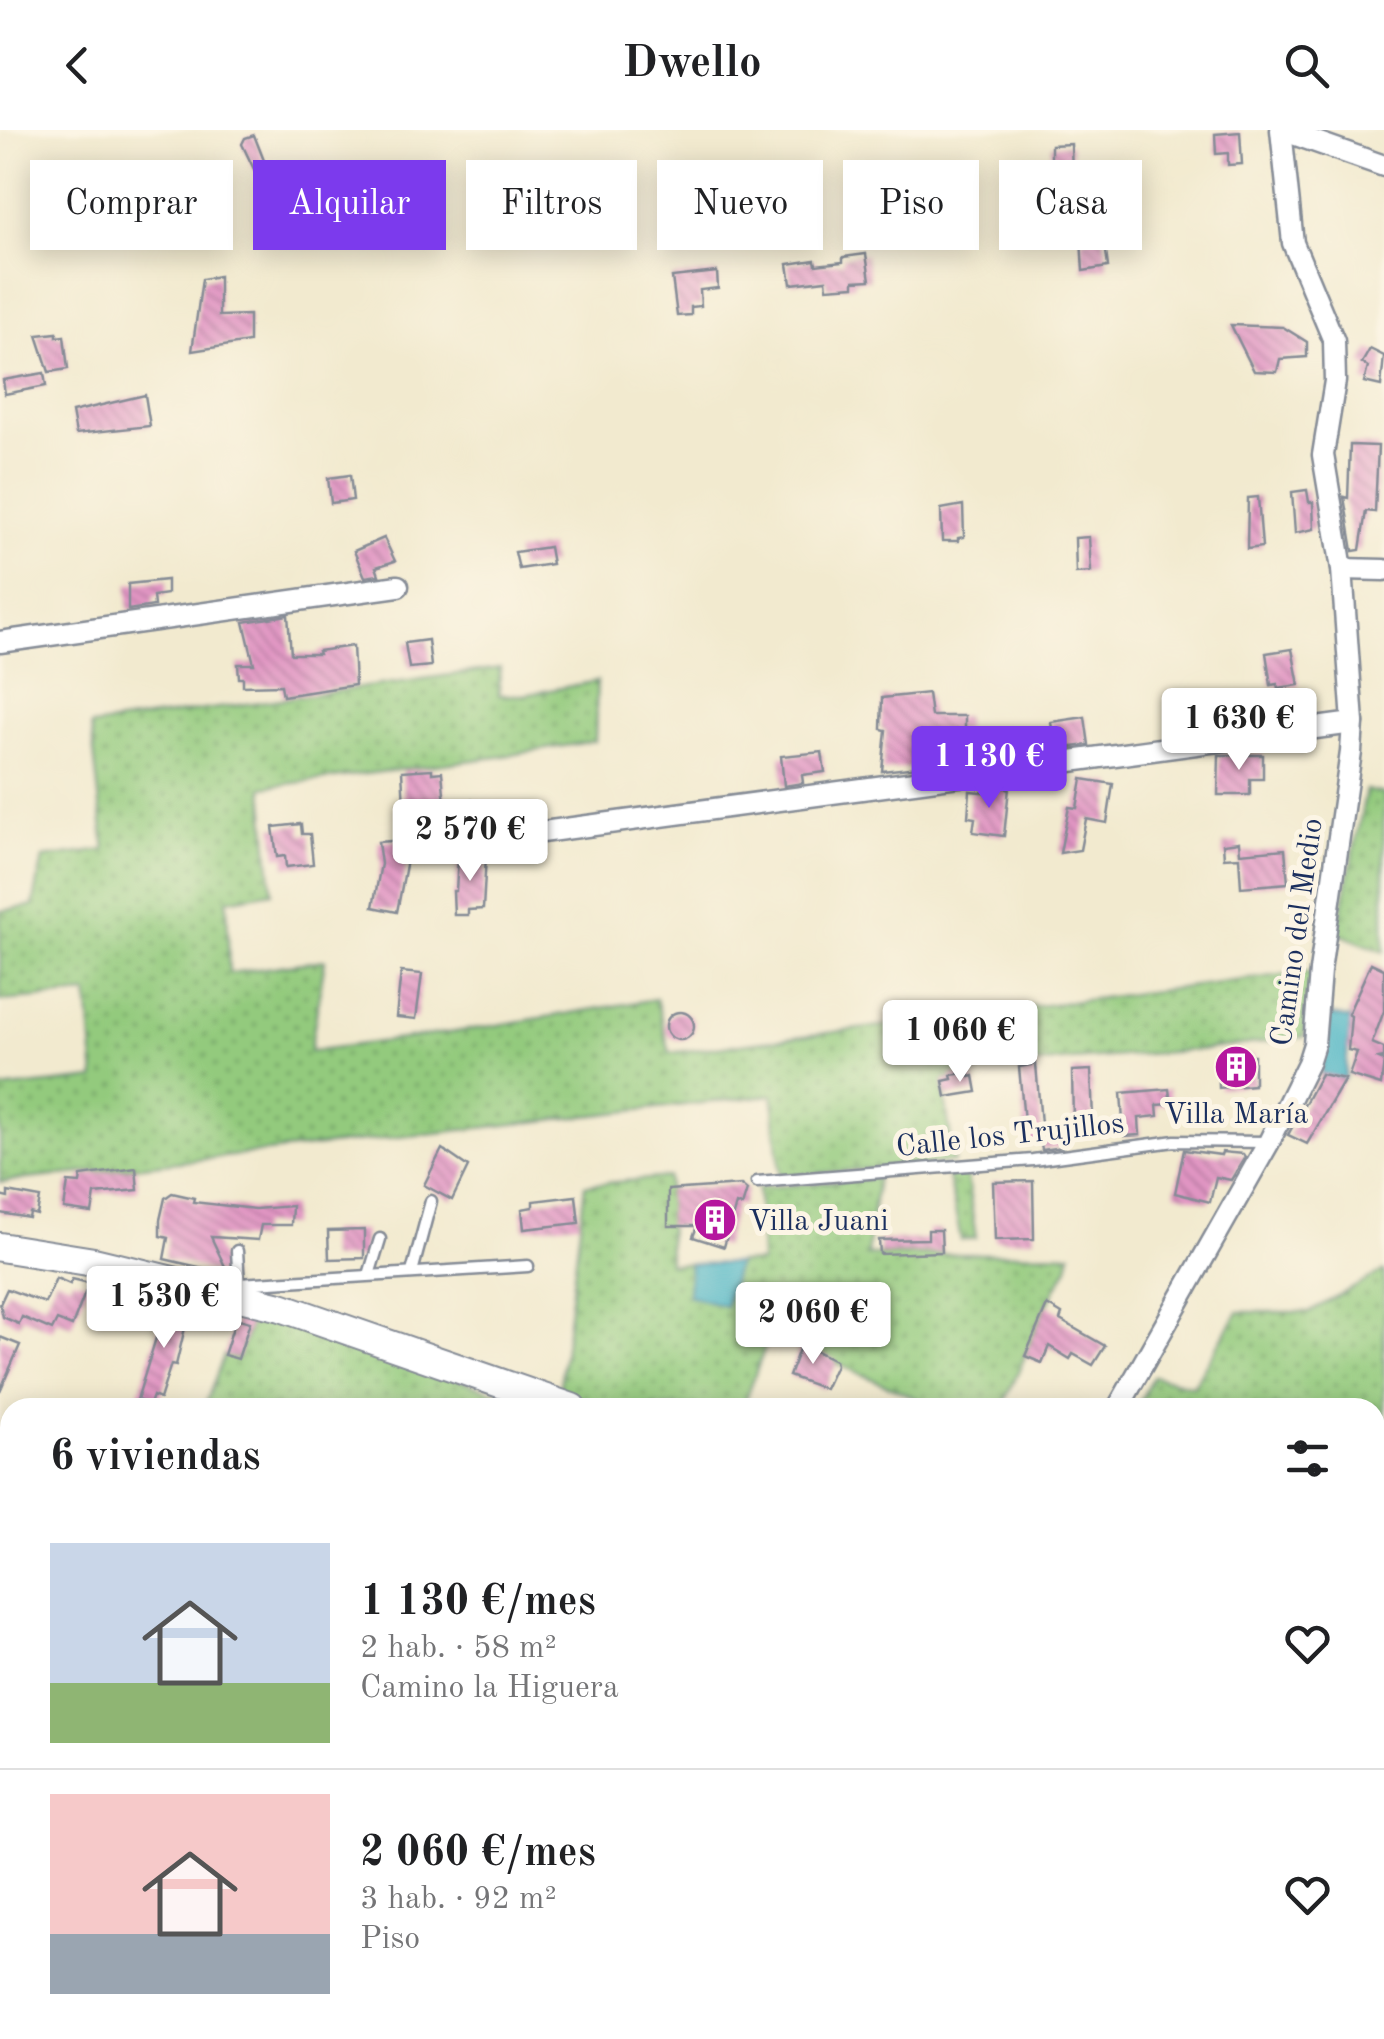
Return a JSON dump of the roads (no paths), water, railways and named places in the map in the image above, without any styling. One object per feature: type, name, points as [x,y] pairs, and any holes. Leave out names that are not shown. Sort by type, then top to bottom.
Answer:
[{"type":"main road","points":[[0,1246],[238,1290],[543,1398]]},
{"type":"street","points":[[1281,130],[1384,166]]},
{"type":"street","name":"Camino del Medio","points":[[1124,1398],[1268,1142],[1314,1044],[1353,723],[1342,569],[1322,455],[1335,381],[1334,341],[1292,243],[1281,130]]},
{"type":"street","points":[[1342,569],[1384,570]]},
{"type":"street","points":[[0,642],[398,586]]},
{"type":"street","points":[[431,847],[1353,723]]},
{"type":"lane","name":"Calle los Trujillos","points":[[758,1182],[1033,1160],[1175,1141],[1268,1142]]},
{"type":"lane","points":[[412,1272],[431,1201]]},
{"type":"lane","points":[[369,1276],[380,1239]]},
{"type":"lane","points":[[236,1251],[238,1290],[412,1272],[528,1266]]},
{"type":"water","points":[[1327,1014],[1351,1019],[1345,1079],[1321,1074]]},
{"type":"water","points":[[737,1263],[725,1306],[688,1295],[690,1264]]},
{"type":"place","name":"Villa María","points":[[1236,1067]]},
{"type":"place","name":"Villa Juani","points":[[715,1220]]}]
